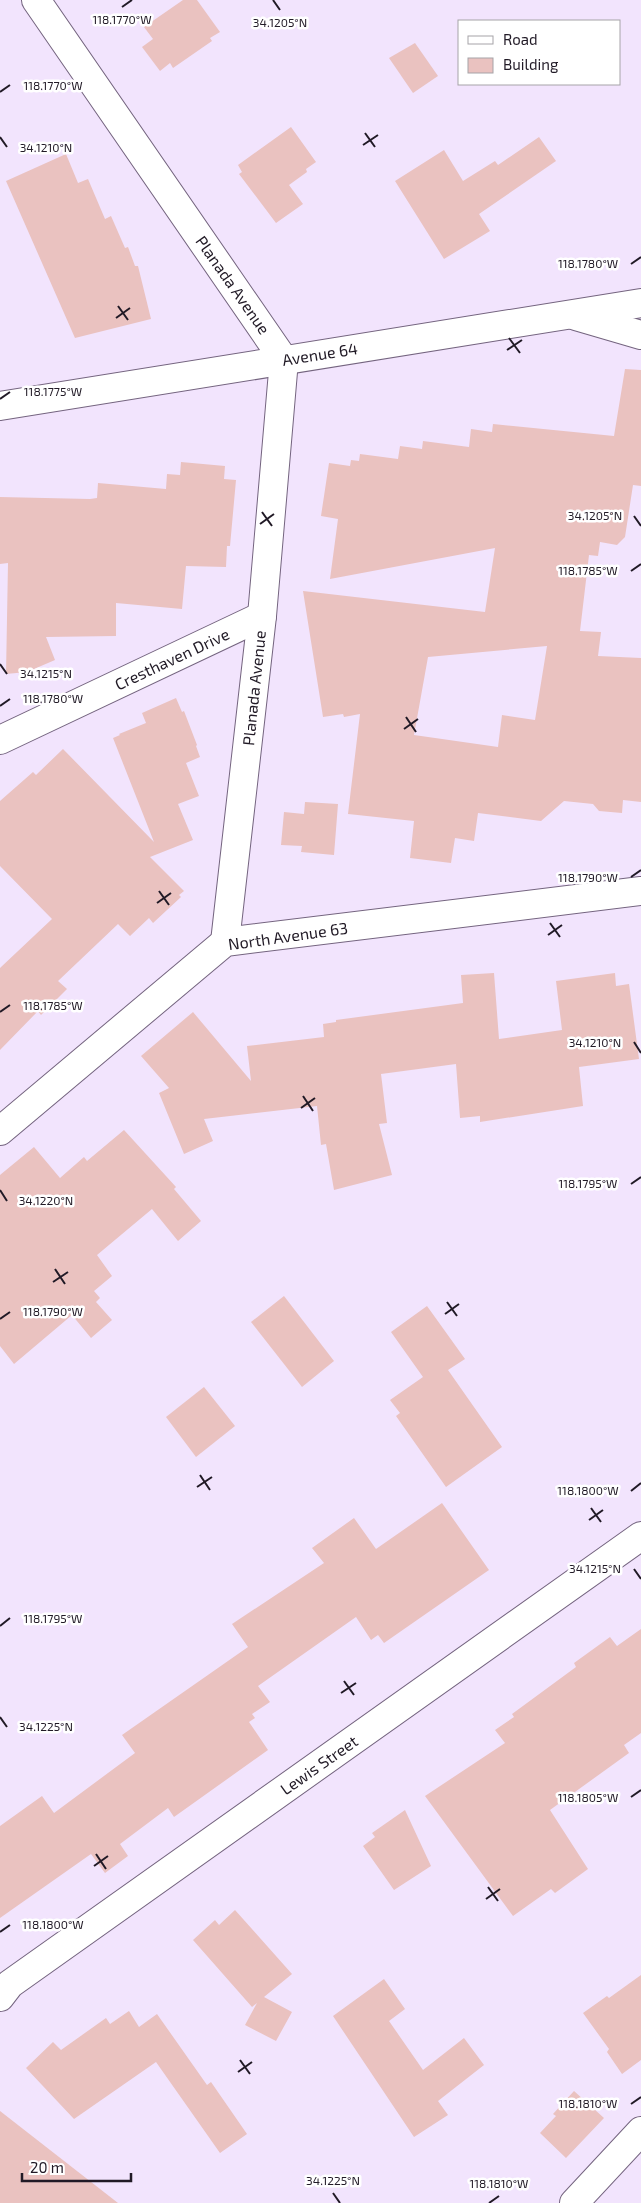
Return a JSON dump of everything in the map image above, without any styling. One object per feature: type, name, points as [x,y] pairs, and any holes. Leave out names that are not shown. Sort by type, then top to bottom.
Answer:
[{"type":"street","name":"Planada Avenue","points":[[36,0],[284,360],[262,616],[225,942]]},
{"type":"street","name":"Avenue 64","points":[[0,406],[641,303]]},
{"type":"street","points":[[568,314],[641,335]]},
{"type":"street","name":"Cresthaven Drive","points":[[0,740],[262,616]]},
{"type":"street","name":"North Avenue 63","points":[[0,1131],[225,942],[641,891]]},
{"type":"street","name":"Lewis Street","points":[[0,1997],[10,1984],[641,1536]]},
{"type":"street","points":[[579,2201],[641,2131]]},
{"type":"building","points":[[183,0],[197,0],[220,32],[210,38],[212,41],[173,68],[170,63],[160,71],[142,47],[153,39],[144,27]]},
{"type":"building","points":[[415,43],[438,76],[413,93],[389,58]]},
{"type":"building","points":[[291,127],[316,162],[306,169],[307,172],[289,185],[303,204],[276,223],[239,174],[242,172],[238,165]]},
{"type":"building","points":[[539,137],[556,161],[479,214],[490,231],[444,259],[395,181],[444,150],[463,181],[495,161],[498,165]]},
{"type":"building","points":[[66,154],[78,183],[88,179],[105,219],[111,216],[125,248],[128,247],[135,266],[138,266],[151,319],[75,338],[6,181]]},
{"type":"building","points":[[625,369],[641,370],[641,486],[633,485],[625,537],[617,545],[600,542],[598,556],[589,555],[580,631],[601,632],[598,656],[641,658],[641,802],[623,800],[622,813],[599,811],[593,804],[564,801],[541,821],[478,813],[474,841],[455,838],[451,863],[410,858],[414,821],[348,814],[360,714],[344,717],[343,714],[323,717],[303,591],[485,612],[495,548],[330,579],[338,519],[321,516],[329,463],[350,466],[351,460],[359,461],[360,454],[398,459],[400,446],[422,449],[423,441],[469,447],[471,429],[492,432],[493,424],[614,436]],"holes":[[[547,646],[535,720],[502,715],[498,747],[414,735],[428,657]]]},
{"type":"building","points":[[181,462],[225,466],[224,479],[236,480],[230,546],[227,546],[226,567],[186,566],[182,609],[116,603],[116,636],[46,637],[55,660],[27,672],[6,674],[8,563],[0,564],[0,497],[97,498],[98,483],[166,489],[167,474],[180,475]]},
{"type":"building","points":[[176,698],[182,712],[184,711],[200,757],[186,763],[199,796],[178,804],[193,840],[150,857],[184,891],[179,895],[181,897],[153,923],[149,918],[130,936],[118,924],[58,981],[67,989],[41,1015],[38,1011],[0,1050],[0,968],[52,919],[0,866],[0,801],[33,772],[36,775],[63,749],[154,842],[113,738],[146,723],[142,713]]},
{"type":"building","points":[[305,802],[338,804],[334,855],[301,852],[302,846],[281,845],[284,812],[304,814]]},
{"type":"building","points":[[494,973],[499,1039],[562,1030],[556,981],[615,973],[616,986],[629,984],[639,1059],[579,1067],[583,1106],[480,1122],[480,1116],[460,1118],[456,1064],[381,1074],[387,1123],[379,1124],[392,1175],[334,1190],[326,1144],[321,1145],[317,1106],[204,1119],[213,1141],[184,1154],[159,1093],[169,1088],[141,1056],[193,1012],[251,1081],[247,1046],[324,1037],[323,1024],[336,1022],[336,1020],[463,1003],[461,975]]},
{"type":"building","points":[[124,1130],[176,1187],[174,1189],[201,1221],[178,1241],[152,1209],[97,1255],[112,1276],[94,1291],[100,1298],[96,1302],[112,1320],[91,1338],[72,1315],[14,1364],[0,1346],[0,1175],[34,1147],[60,1178],[84,1157],[87,1161]]},
{"type":"building","points":[[284,1296],[334,1361],[302,1387],[251,1322]]},
{"type":"building","points":[[427,1306],[465,1359],[448,1370],[502,1447],[446,1487],[396,1416],[400,1413],[390,1400],[423,1377],[391,1332]]},
{"type":"building","points":[[204,1387],[235,1426],[196,1457],[166,1417]]},
{"type":"building","points":[[442,1503],[489,1570],[384,1643],[378,1635],[371,1640],[356,1617],[258,1686],[270,1702],[252,1714],[255,1718],[249,1722],[268,1750],[174,1817],[168,1808],[120,1844],[128,1856],[105,1873],[91,1854],[0,1918],[0,1826],[42,1796],[54,1813],[135,1753],[122,1735],[248,1647],[232,1624],[324,1563],[312,1548],[354,1518],[376,1549]]},
{"type":"building","points":[[641,1629],[641,1733],[624,1745],[629,1753],[550,1810],[588,1869],[555,1893],[551,1889],[513,1916],[425,1796],[505,1743],[495,1730],[514,1717],[512,1714],[576,1667],[574,1663],[610,1637],[617,1646]]},
{"type":"building","points":[[405,1810],[431,1866],[394,1890],[363,1846],[375,1837],[372,1833]]},
{"type":"building","points":[[235,1910],[292,1974],[264,1997],[292,2012],[276,2041],[245,2025],[257,2003],[252,2007],[193,1940],[215,1920],[219,1925]]},
{"type":"building","points":[[641,1975],[641,2060],[622,2074],[607,2052],[609,2049],[583,2013],[607,1996],[609,1998]]},
{"type":"building","points":[[384,1979],[405,2009],[389,2021],[423,2070],[464,2038],[484,2065],[438,2101],[448,2115],[414,2137],[333,2016]]},
{"type":"building","points":[[129,2011],[139,2027],[157,2014],[207,2085],[211,2082],[247,2134],[220,2153],[156,2062],[74,2119],[26,2068],[53,2042],[61,2050],[106,2018],[110,2024]]},
{"type":"building","points":[[574,2091],[604,2118],[566,2158],[540,2133],[556,2116],[553,2114]]},
{"type":"building","points":[[0,2111],[118,2203],[0,2203]]}]
